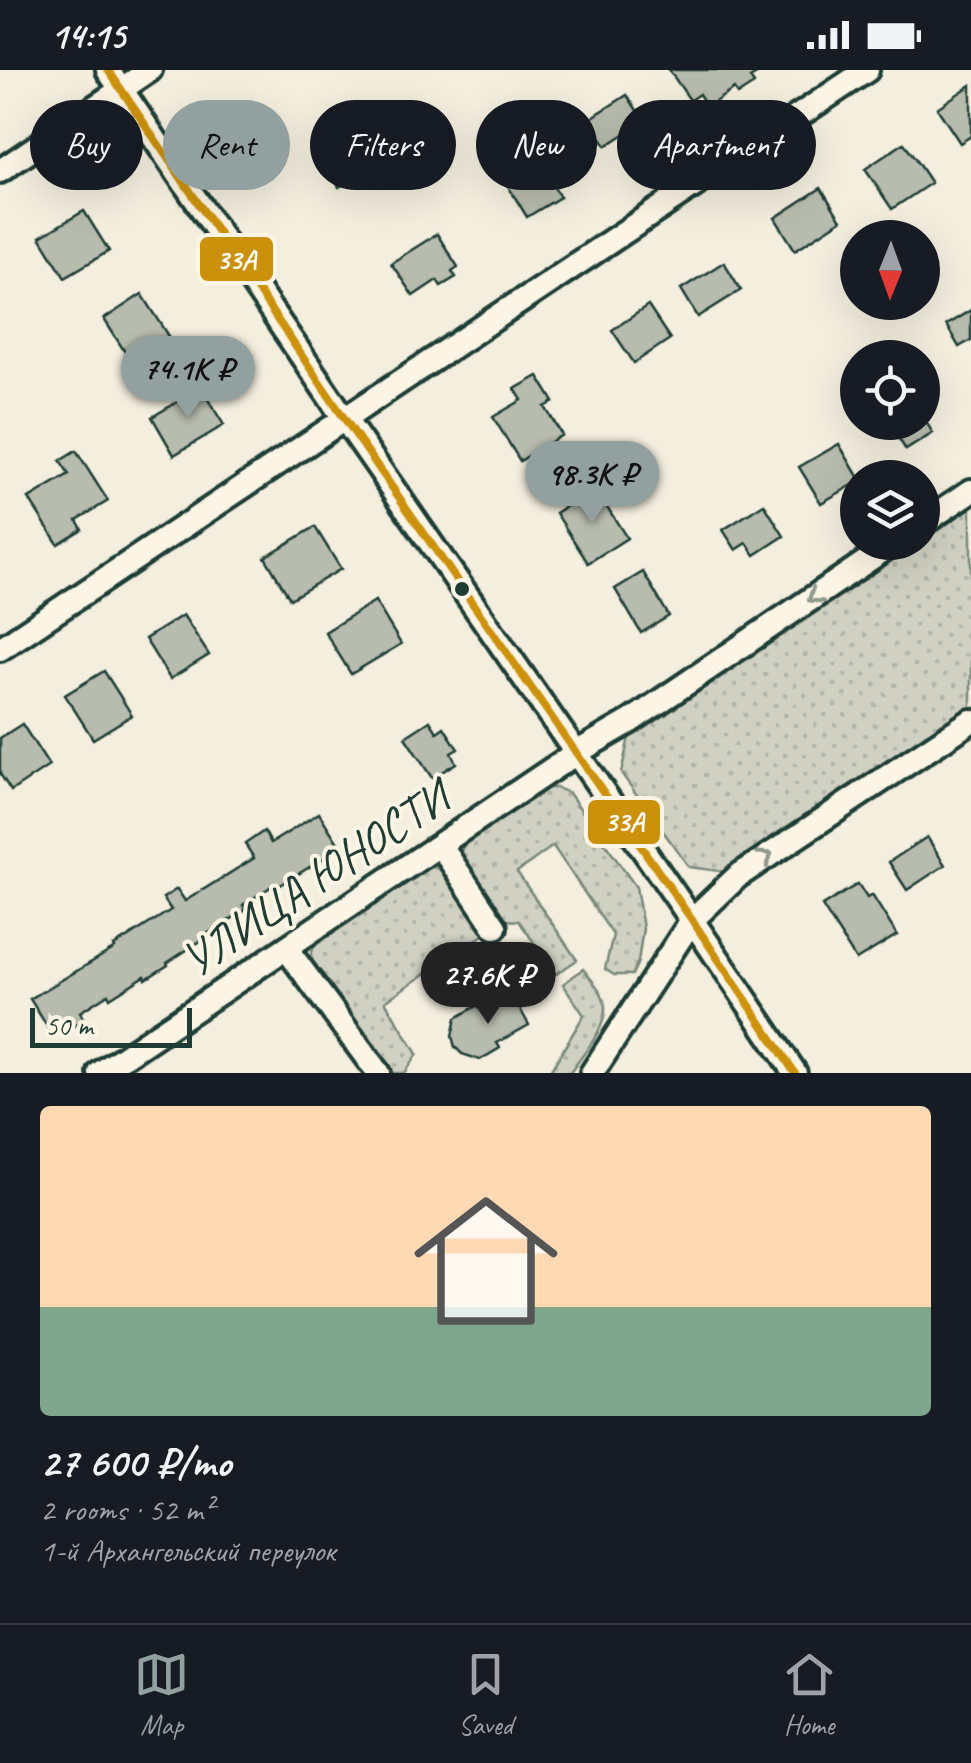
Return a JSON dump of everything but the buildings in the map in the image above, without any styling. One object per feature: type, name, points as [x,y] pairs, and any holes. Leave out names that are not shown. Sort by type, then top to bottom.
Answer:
[{"type":"street","points":[[0,171],[115,80],[150,70]]},
{"type":"street","points":[[0,649],[867,70]]},
{"type":"street","points":[[115,80],[795,1073]]},
{"type":"street","points":[[940,512],[971,491]]},
{"type":"street","name":"УЛИЦА ЮНОСТИ","points":[[100,1073],[868,560]]},
{"type":"street","points":[[592,1073],[692,920],[738,876],[971,720]]},
{"type":"street","points":[[440,845],[494,927]]},
{"type":"street","points":[[286,948],[378,1073]]},
{"type":"shaded area","points":[[971,505],[971,710],[727,872],[689,867],[621,773],[630,733],[890,560],[940,560],[940,526]]},
{"type":"shaded area","points":[[542,788],[569,793],[636,887],[643,928],[632,975],[614,975],[605,969],[613,935],[553,846],[517,872],[577,960],[556,974],[519,921],[505,920],[463,860],[467,837]]},
{"type":"shaded area","points":[[433,867],[444,871],[486,933],[385,1001],[417,1054],[404,1073],[392,1073],[315,973],[311,955],[316,940],[421,869]]},
{"type":"shaded area","points":[[583,969],[602,995],[605,1005],[601,1026],[570,1073],[549,1073],[584,1015],[563,984]]},
{"type":"transit line","name":"33А","points":[[108,70],[795,1073]]}]
